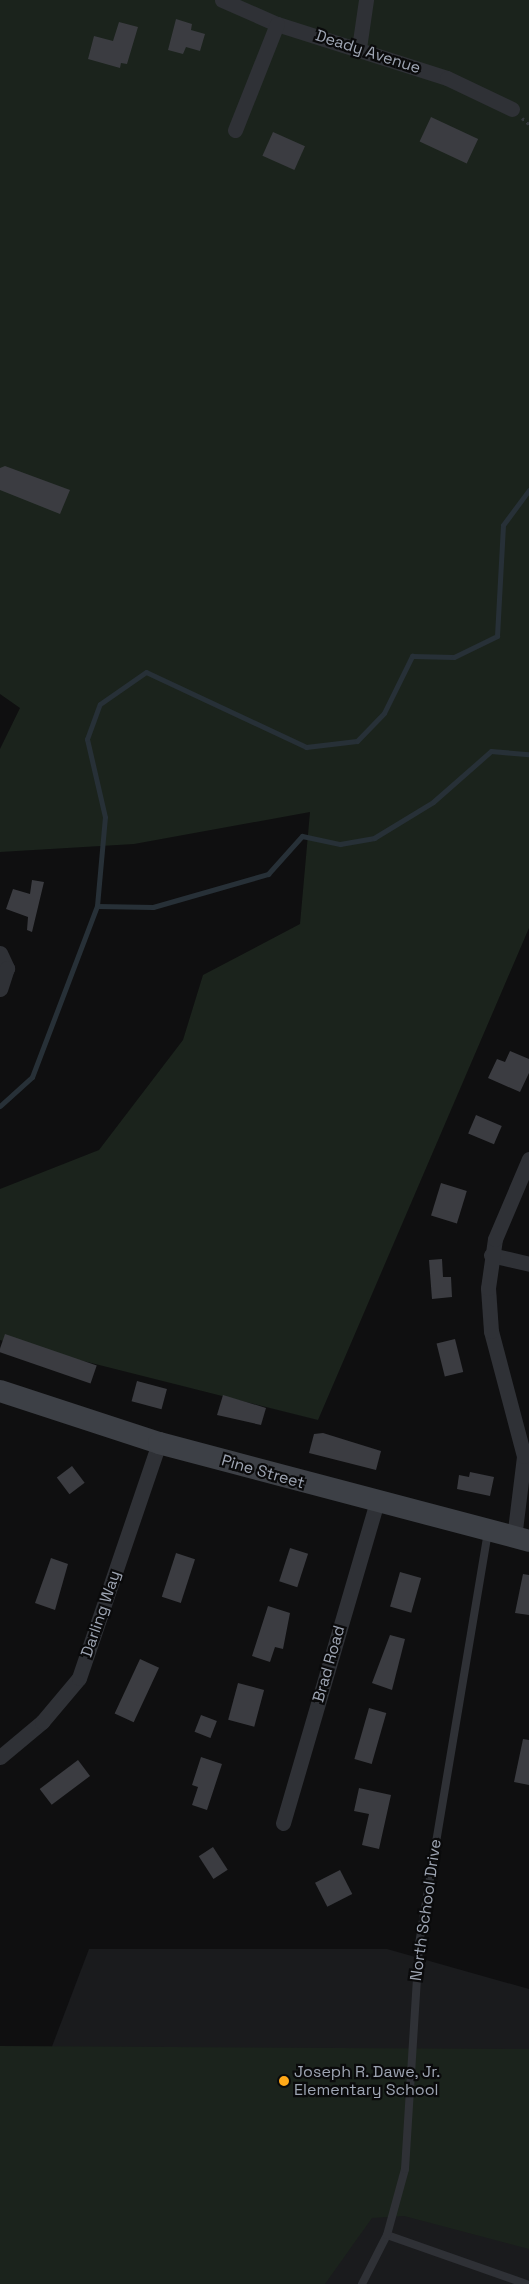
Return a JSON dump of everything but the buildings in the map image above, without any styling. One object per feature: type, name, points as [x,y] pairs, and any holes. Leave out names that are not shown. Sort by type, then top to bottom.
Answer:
[{"type":"street","name":"Deady Avenue","points":[[222,0],[277,24],[360,48],[447,78],[512,109]]},
{"type":"street","points":[[360,48],[366,0]]},
{"type":"street","points":[[235,130],[277,24]]},
{"type":"street","points":[[0,954],[7,968],[0,989]]},
{"type":"street","points":[[521,1539],[524,1456],[491,1331],[491,1255],[529,1159]]},
{"type":"street","points":[[491,1255],[529,1264]]},
{"type":"street","name":"Pine Street","points":[[0,1391],[158,1443],[376,1504],[521,1539]]},
{"type":"street","name":"Darling Way","points":[[0,1757],[42,1722],[79,1678],[158,1443]]},
{"type":"street","name":"Brad Road","points":[[283,1824],[376,1504]]},
{"type":"lane","name":"North School Drive","points":[[362,2284],[386,2235],[405,2169],[419,1944],[488,1532]]},
{"type":"lane","points":[[386,2235],[526,2284]]},
{"type":"shaded area","points":[[0,0],[529,0],[529,928],[318,1420],[0,1340],[0,1189],[99,1150],[183,1040],[203,975],[300,924],[310,812],[134,844],[0,852],[0,749],[20,708],[0,694]]},
{"type":"shaded area","name":"Joseph R. Dawe, Jr. Elementary School","points":[[89,1949],[387,1949],[529,1989],[529,2284],[0,2284],[4,2173]]},
{"type":"shaded area","name":"Joseph R. Dawe, Jr. Elementary School","points":[[0,2046],[529,2049],[529,2249],[404,2216],[372,2218],[325,2284],[0,2284]]},
{"type":"waterway","points":[[0,1106],[32,1077],[97,906],[105,817],[87,739],[100,704],[146,672],[306,747],[357,741],[384,713],[412,656],[454,657],[497,636],[503,525],[529,490]]},
{"type":"waterway","points":[[97,906],[153,907],[268,874],[302,836],[340,844],[374,838],[433,802],[491,751],[529,754]]},
{"type":"place","name":"Joseph R. Dawe, Jr. Elementary School","points":[[284,2081]]}]
